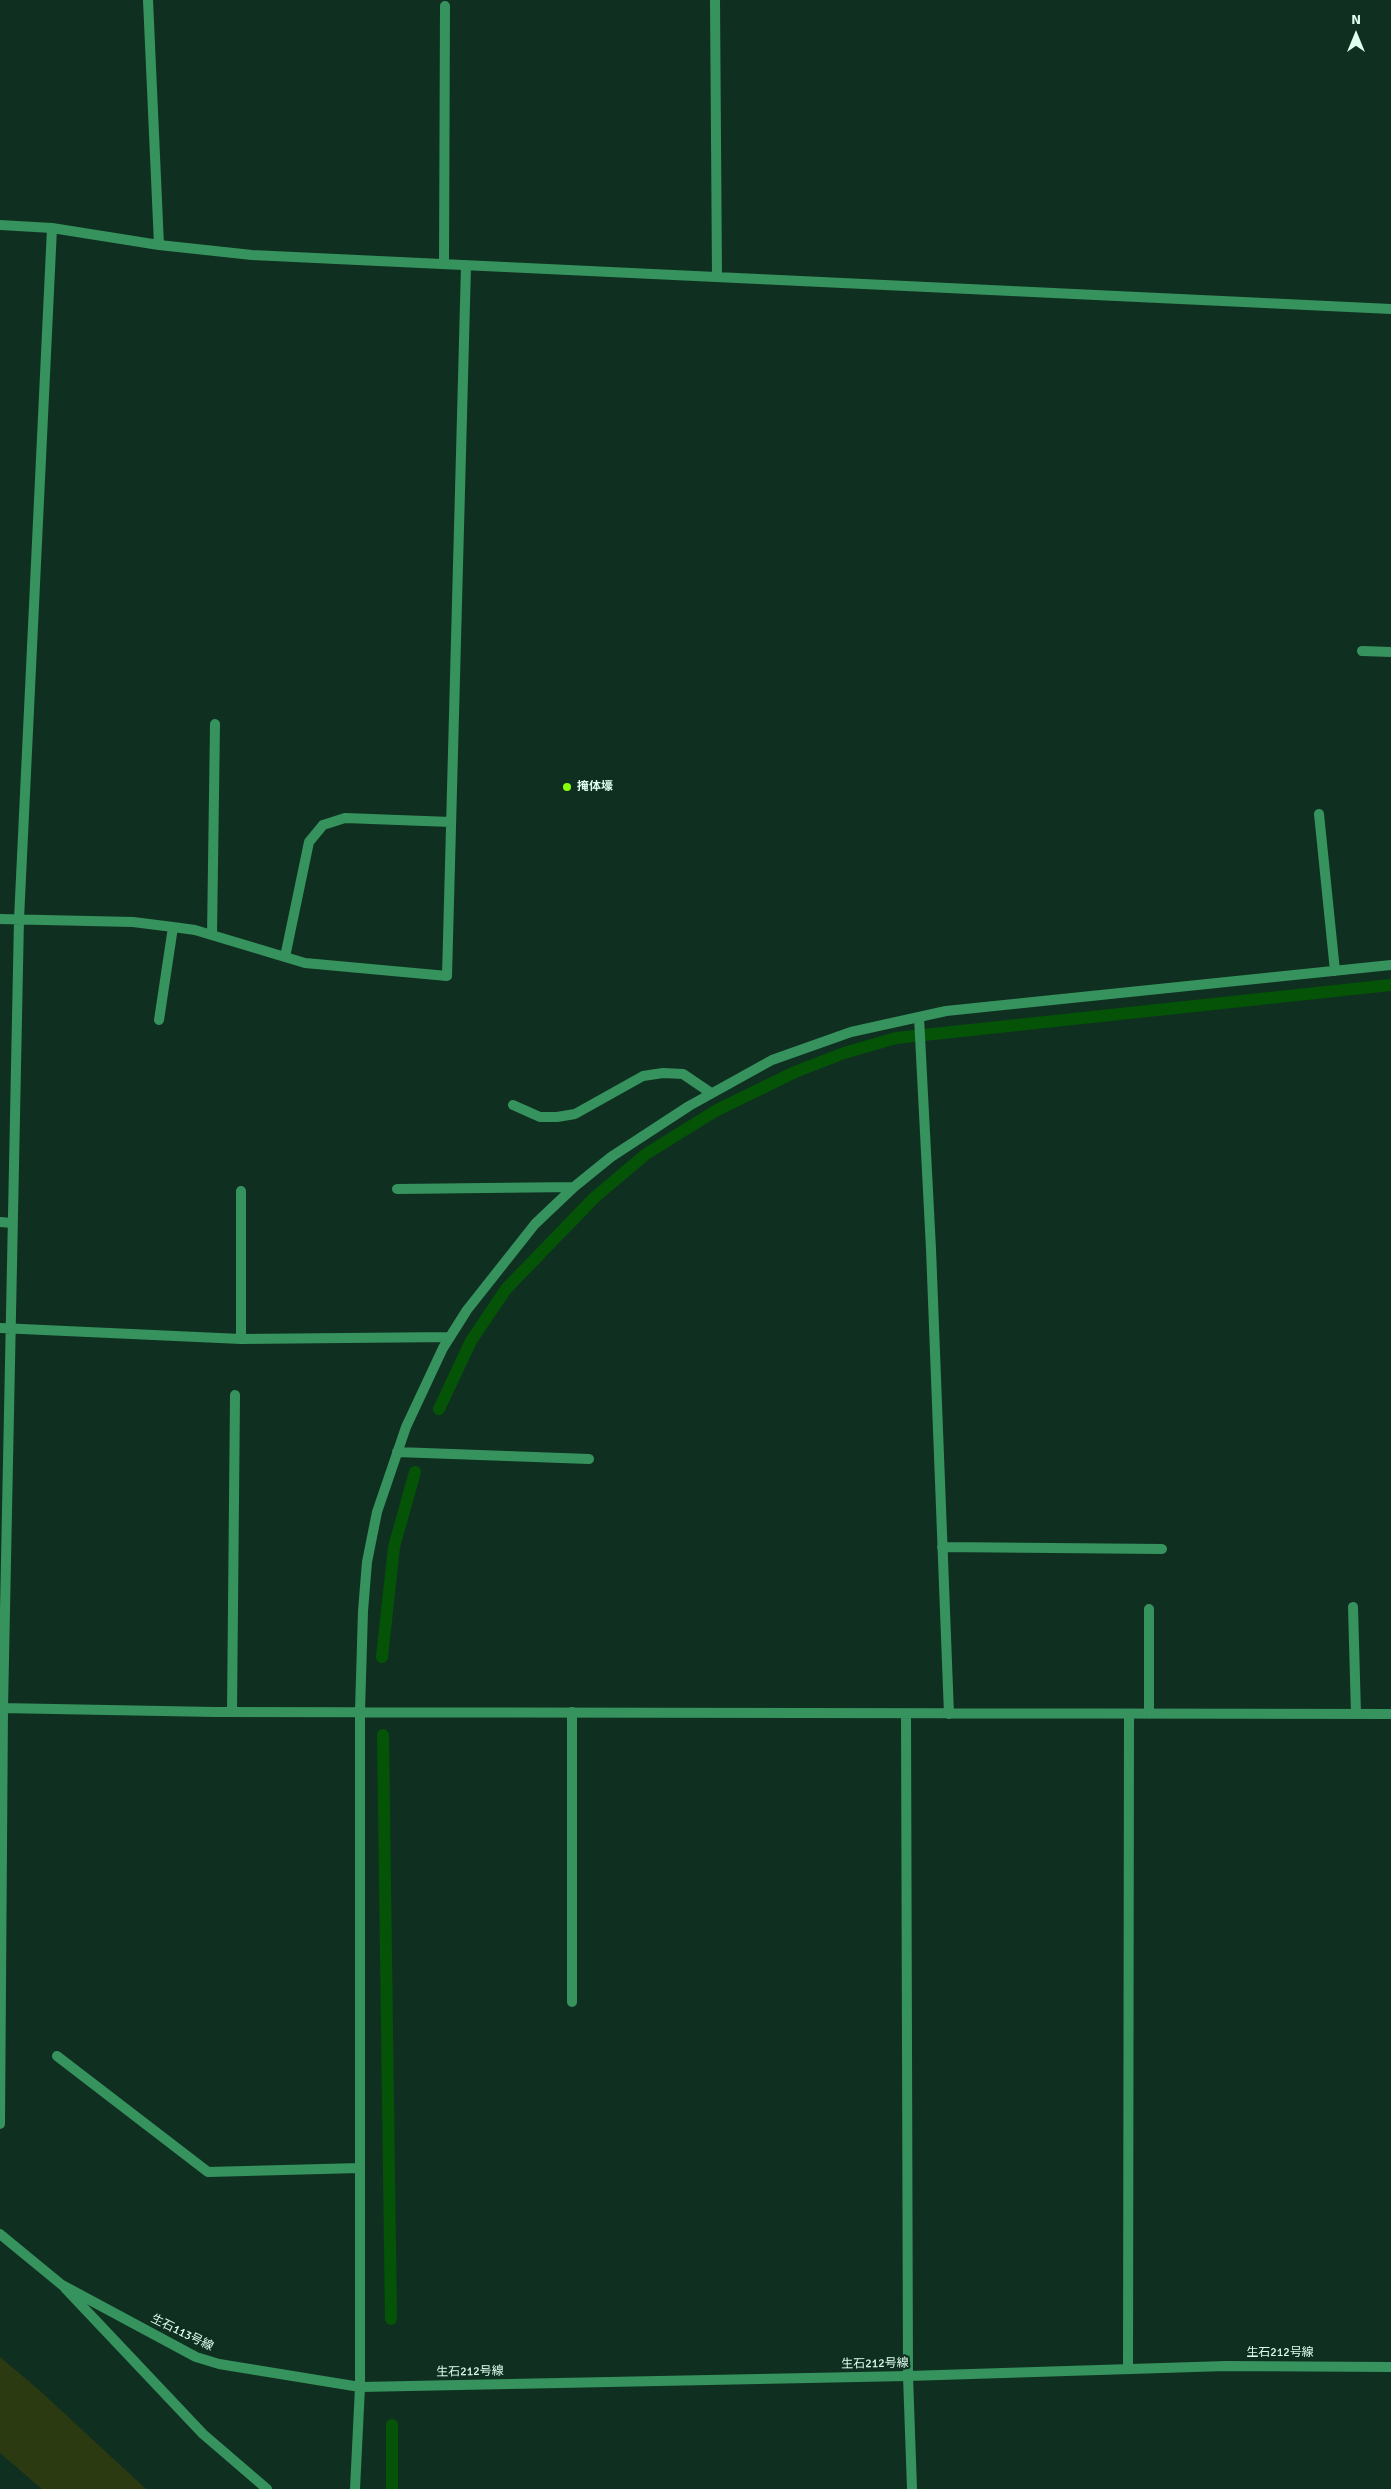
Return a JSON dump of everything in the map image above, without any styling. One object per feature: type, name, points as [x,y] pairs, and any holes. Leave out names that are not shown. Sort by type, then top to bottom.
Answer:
[{"type":"street","points":[[148,0],[158,245]]},
{"type":"street","points":[[715,0],[717,277]]},
{"type":"street","points":[[444,264],[445,6]]},
{"type":"street","points":[[0,225],[52,228],[158,245],[252,255],[1391,309]]},
{"type":"street","points":[[0,2124],[5,1328],[12,1223],[18,919],[52,228]]},
{"type":"street","points":[[0,919],[133,922],[173,927],[212,935],[305,963],[362,970],[447,976],[466,266]]},
{"type":"street","points":[[1362,651],[1391,652]]},
{"type":"street","points":[[212,935],[215,724]]},
{"type":"street","points":[[1318,814],[1335,971]]},
{"type":"street","points":[[285,957],[309,842],[323,825],[345,818],[451,822]]},
{"type":"street","points":[[158,1020],[173,927]]},
{"type":"street","points":[[356,2489],[360,2387],[360,1711],[363,1611],[367,1562],[377,1512],[397,1452],[422,1391],[450,1337],[467,1310],[535,1224],[574,1187],[611,1157],[711,1093],[772,1060],[851,1032],[946,1011],[1391,965]]},
{"type":"street","points":[[919,1017],[931,1250],[949,1714]]},
{"type":"street","points":[[513,1105],[540,1117],[576,1114],[643,1076],[663,1073],[683,1074],[711,1093]]},
{"type":"street","points":[[397,1189],[574,1187]]},
{"type":"street","points":[[241,1191],[241,1339]]},
{"type":"street","points":[[0,1222],[12,1223]]},
{"type":"street","points":[[5,1328],[241,1339],[450,1337]]},
{"type":"street","points":[[232,1712],[235,1395]]},
{"type":"street","points":[[397,1452],[589,1459]]},
{"type":"street","points":[[942,1547],[1162,1549]]},
{"type":"street","points":[[1353,1608],[1356,1714]]},
{"type":"street","points":[[1150,1609],[1150,1714]]},
{"type":"street","points":[[2,1708],[232,1712],[1391,1714]]},
{"type":"street","points":[[572,1712],[572,2002]]},
{"type":"street","points":[[906,1714],[908,2376],[912,2489]]},
{"type":"street","points":[[1128,2368],[1129,1714]]},
{"type":"street","points":[[57,2056],[208,2172],[360,2168]]},
{"type":"street","points":[[0,2234],[62,2285],[203,2434],[267,2489]]},
{"type":"street","name":"生石113号線","points":[[62,2285],[196,2357],[219,2364],[360,2387]]},
{"type":"street","name":"生石212号線","points":[[360,2387],[908,2376],[1226,2366],[1391,2366]]},
{"type":"green space","points":[[0,2357],[39,2390],[146,2489],[42,2489],[0,2453]]},
{"type":"waterway","points":[[439,1409],[471,1341],[506,1289],[594,1198],[646,1154],[717,1110],[795,1072],[844,1053],[896,1038],[1391,985]]},
{"type":"waterway","points":[[382,1657],[394,1547],[415,1472]]},
{"type":"waterway","points":[[383,1735],[391,2319]]},
{"type":"waterway","points":[[392,2425],[392,2489]]},
{"type":"place","name":"掩体壕","points":[[567,787]]}]
